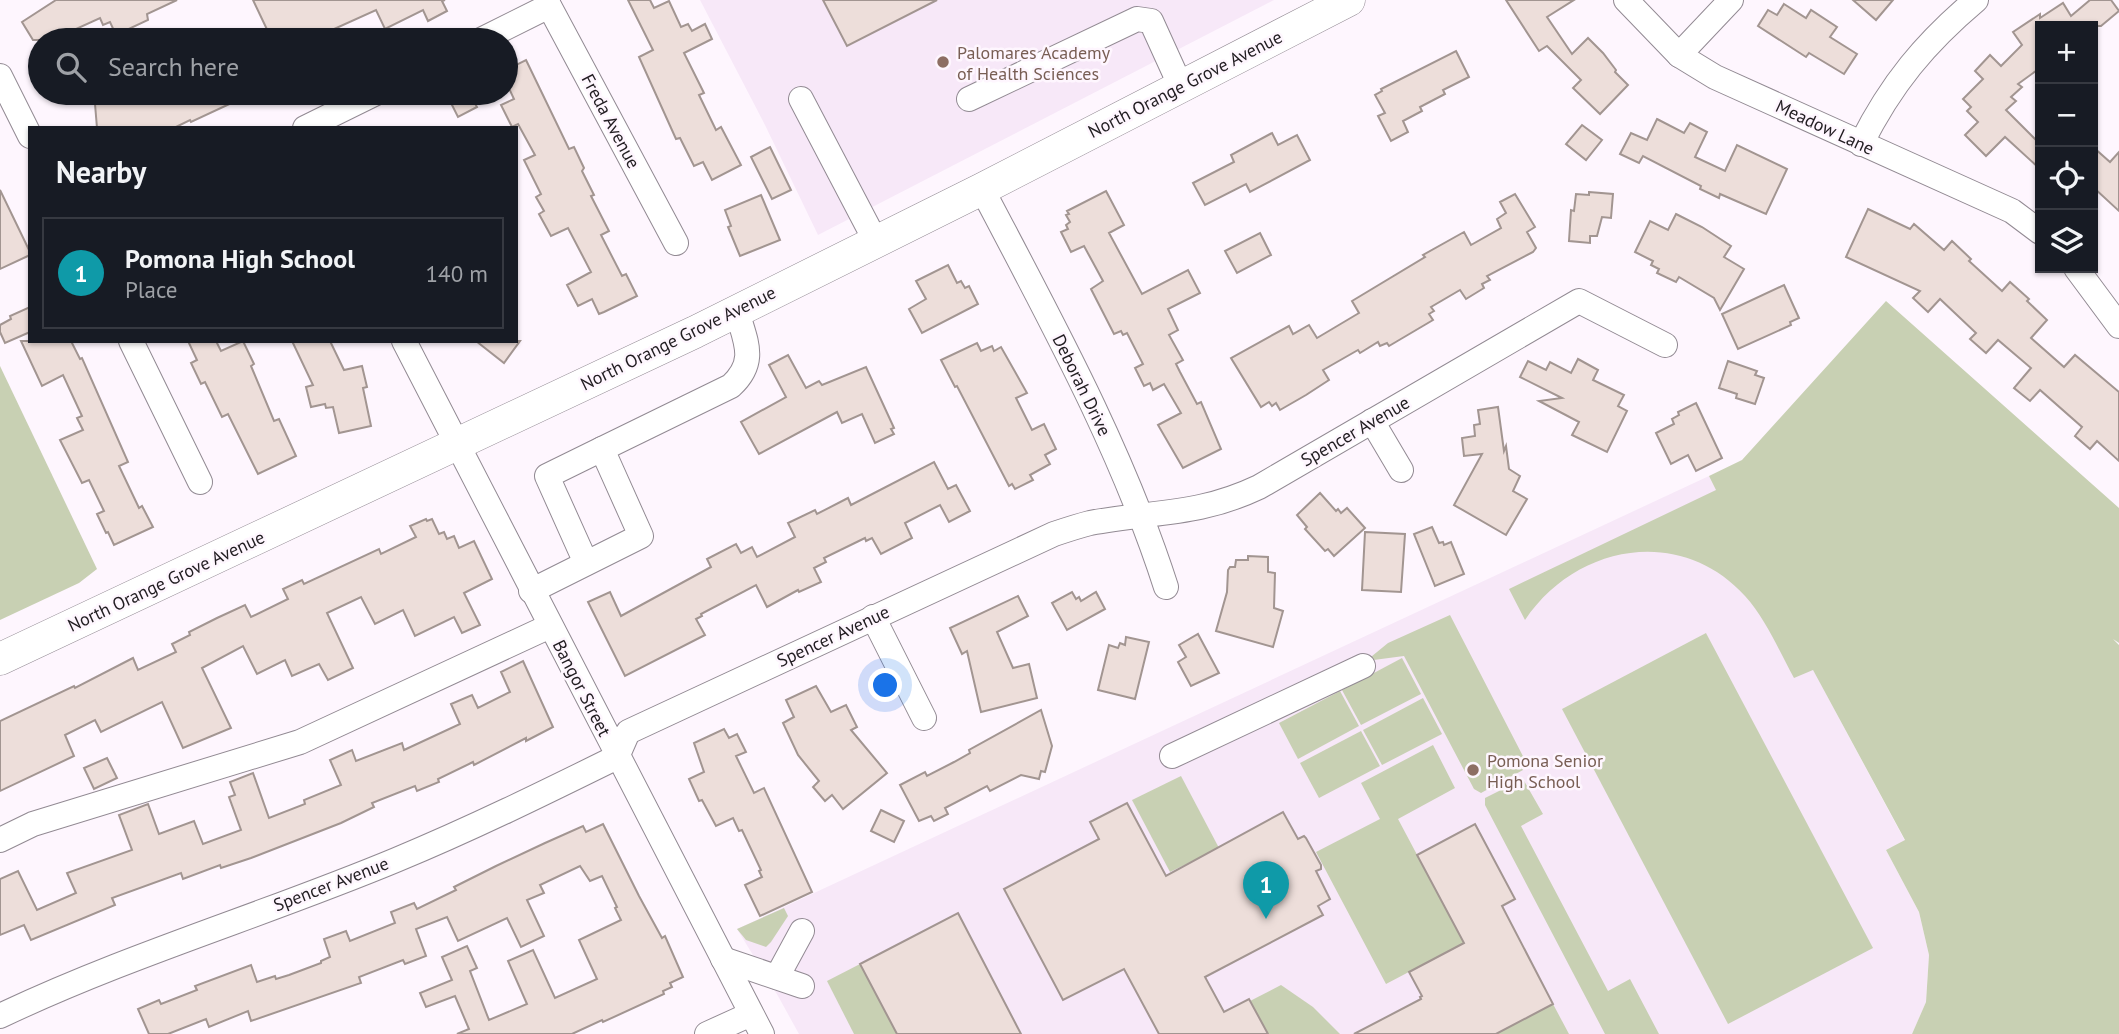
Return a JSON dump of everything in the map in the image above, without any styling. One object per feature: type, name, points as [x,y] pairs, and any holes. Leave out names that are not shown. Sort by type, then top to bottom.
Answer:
[{"type":"main road","name":"North Orange Grove Avenue","points":[[0,659],[737,311],[982,189],[1349,0]]},
{"type":"street","name":"Meadow Lane","points":[[1626,0],[1679,55],[1715,76],[2012,211],[2035,228]]},
{"type":"street","points":[[1679,55],[1731,0]]},
{"type":"street","points":[[1860,144],[1883,102],[1916,57],[1945,26],[1976,0]]},
{"type":"street","points":[[503,28],[548,3]]},
{"type":"street","name":"Freda Avenue","points":[[548,3],[676,243]]},
{"type":"street","points":[[969,99],[1137,19],[1149,10],[1181,87]]},
{"type":"street","points":[[0,76],[28,132]]},
{"type":"street","points":[[801,99],[876,242]]},
{"type":"street","points":[[309,126],[352,105]]},
{"type":"street","name":"Deborah Drive","points":[[982,189],[1096,408],[1141,517],[1166,587]]},
{"type":"street","points":[[2080,273],[2119,326]]},
{"type":"street","name":"Spencer Avenue","points":[[0,1016],[48,993],[153,951],[394,861],[494,817],[617,757],[628,732],[1054,534],[1090,523],[1191,511],[1237,498],[1579,300],[1665,345]]},
{"type":"street","points":[[586,563],[547,476],[731,386],[742,376],[748,362],[748,349],[737,311]]},
{"type":"street","points":[[132,343],[200,482]]},
{"type":"street","name":"Bangor Street","points":[[405,343],[756,1024]]},
{"type":"street","points":[[1372,421],[1401,470]]},
{"type":"street","points":[[531,591],[641,536],[602,449]]},
{"type":"street","points":[[873,617],[924,718]]},
{"type":"street","points":[[0,840],[33,824],[300,741],[550,626]]},
{"type":"street","points":[[1172,756],[1363,666]]},
{"type":"street","points":[[777,978],[802,931]]},
{"type":"street","points":[[723,959],[802,986]]},
{"type":"street","points":[[707,1034],[756,1024]]},
{"type":"shaded area","name":"Palomares Academy of Health Sciences","points":[[700,0],[1274,0],[818,235]]},
{"type":"shaded area","name":"Pomona Senior High School","points":[[1709,476],[1905,841],[1886,850],[1919,912],[1929,955],[1926,1002],[1912,1034],[799,1034],[737,929]]},
{"type":"green space","points":[[1886,301],[2119,508],[2119,643],[2113,639],[2119,645],[2119,1034],[1912,1034],[1926,1002],[1929,955],[1919,912],[1886,850],[1905,840],[1813,670],[1794,678],[1753,605],[1719,574],[1691,559],[1661,552],[1630,553],[1600,560],[1572,574],[1546,594],[1525,620],[1509,589],[1716,490],[1709,476],[1742,460]]},
{"type":"green space","points":[[0,366],[97,569],[79,583],[0,620]]},
{"type":"green space","points":[[1450,615],[1527,764],[1521,767],[1523,770],[1481,793],[1474,789],[1404,656],[1366,661],[1388,643]]},
{"type":"green space","points":[[1706,633],[1873,948],[1728,1024],[1562,709]]},
{"type":"green space","points":[[1402,658],[1421,694],[1361,725],[1342,690]]},
{"type":"green space","points":[[1340,691],[1359,726],[1298,759],[1279,723]]},
{"type":"green space","points":[[1423,698],[1442,734],[1382,765],[1363,730]]},
{"type":"green space","points":[[1361,731],[1380,766],[1319,798],[1300,763]]},
{"type":"green space","points":[[1433,745],[1455,788],[1398,819],[1464,943],[1386,984],[1316,852],[1380,819],[1361,783]]},
{"type":"green space","points":[[1181,776],[1219,848],[1170,872],[1132,800]]},
{"type":"green space","points":[[1523,779],[1543,814],[1521,826],[1608,991],[1630,979],[1659,1034],[1605,1034],[1485,805],[1485,798]]},
{"type":"green space","points":[[784,908],[788,916],[766,947],[746,940],[737,929]]},
{"type":"green space","points":[[860,964],[897,1034],[854,1034],[827,981]]},
{"type":"green space","points":[[1281,985],[1313,1007],[1340,1034],[1268,1034],[1250,1001]]},
{"type":"green space","points":[[1553,1004],[1569,1034],[1496,1034]]},
{"type":"building","points":[[56,0],[177,0],[147,14],[148,20],[131,28],[113,28],[110,22],[103,25],[100,18],[78,28],[28,28],[28,32],[22,22]]},
{"type":"building","points":[[253,0],[445,0],[442,1],[447,11],[428,21],[423,10],[387,28],[385,28],[376,10],[336,28],[266,28]]},
{"type":"building","points":[[628,0],[650,0],[654,8],[669,1],[681,27],[688,24],[692,31],[705,24],[712,39],[684,53],[704,93],[699,95],[716,130],[721,127],[741,165],[712,180],[703,162],[694,166],[680,138],[676,139],[639,57],[653,50]]},
{"type":"building","points":[[823,0],[937,0],[847,46]]},
{"type":"building","points":[[1506,0],[1574,0],[1547,17],[1572,54],[1588,38],[1628,85],[1600,114],[1573,88],[1581,80],[1547,46],[1539,51]]},
{"type":"building","points":[[1853,0],[1893,0],[1876,20]]},
{"type":"building","points":[[2090,0],[2111,0],[2119,11],[2101,26],[2098,26],[2098,21],[2035,21],[2035,72],[2018,84],[2022,87],[2011,97],[2016,101],[2006,110],[2035,139],[2035,164],[2005,137],[1986,156],[1965,135],[1978,122],[1967,111],[1971,107],[1963,99],[1983,79],[1975,71],[1990,55],[2001,66],[2022,45],[2013,32],[2040,14],[2040,18],[2063,3],[2071,16]]},
{"type":"building","points":[[1784,4],[1806,18],[1811,10],[1837,27],[1830,37],[1857,54],[1844,74],[1809,53],[1806,57],[1758,26],[1768,10],[1777,15]]},
{"type":"building","points":[[1456,51],[1469,77],[1443,90],[1445,94],[1420,107],[1422,111],[1403,121],[1408,132],[1391,141],[1378,116],[1385,113],[1375,95],[1382,91],[1381,89]]},
{"type":"building","points":[[526,60],[569,149],[574,147],[594,195],[591,196],[609,231],[601,235],[622,276],[626,274],[637,296],[599,314],[592,299],[578,306],[567,285],[591,272],[568,228],[551,236],[539,214],[544,211],[536,197],[541,194],[524,160],[535,155],[518,124],[512,126],[501,105],[518,105],[518,64]]},
{"type":"building","points":[[95,105],[227,105],[178,126],[97,126]]},
{"type":"building","points":[[452,105],[476,105],[477,107],[458,117]]},
{"type":"building","points":[[1657,119],[1684,133],[1690,123],[1707,132],[1695,157],[1725,171],[1737,145],[1787,169],[1766,214],[1720,194],[1719,198],[1643,156],[1639,163],[1620,154],[1631,133],[1647,140]]},
{"type":"building","points":[[1582,125],[1602,140],[1586,160],[1566,144]]},
{"type":"building","points":[[1272,133],[1278,145],[1297,135],[1310,160],[1250,192],[1246,184],[1205,205],[1193,183],[1234,162],[1231,155]]},
{"type":"building","points":[[770,147],[791,190],[772,199],[751,157]]},
{"type":"building","points":[[2098,151],[2110,162],[2119,152],[2119,211],[2098,192]]},
{"type":"building","points":[[0,190],[28,248],[28,256],[0,269]]},
{"type":"building","points":[[1106,191],[1124,225],[1109,233],[1142,294],[1188,270],[1200,293],[1168,309],[1178,330],[1169,335],[1183,360],[1176,364],[1197,404],[1201,402],[1221,449],[1183,468],[1158,425],[1181,413],[1164,384],[1153,390],[1150,383],[1144,386],[1135,368],[1143,364],[1127,333],[1123,335],[1121,331],[1114,334],[1091,289],[1103,281],[1084,246],[1071,252],[1061,232],[1068,229],[1066,225],[1070,222],[1067,211]]},
{"type":"building","points":[[1589,192],[1613,194],[1611,218],[1602,217],[1597,236],[1590,236],[1590,243],[1569,241],[1571,210],[1574,211],[1576,194],[1589,195]]},
{"type":"building","points":[[1515,194],[1535,227],[1527,232],[1536,248],[1533,252],[1487,276],[1490,280],[1482,284],[1484,288],[1466,299],[1460,290],[1431,307],[1434,311],[1429,314],[1433,320],[1389,346],[1387,343],[1380,346],[1378,342],[1323,370],[1329,380],[1280,410],[1276,403],[1272,406],[1269,402],[1261,407],[1231,358],[1289,326],[1293,334],[1309,325],[1317,338],[1359,313],[1352,301],[1425,257],[1423,255],[1464,232],[1471,245],[1501,228],[1497,219],[1506,213],[1500,202]]},
{"type":"building","points":[[761,195],[780,240],[740,256],[728,227],[731,226],[725,210]]},
{"type":"building","points":[[1868,209],[1910,229],[1914,224],[1944,250],[1952,241],[1971,259],[1969,261],[2002,291],[2010,282],[2029,299],[2027,301],[2047,320],[2031,338],[2064,367],[2075,355],[2119,392],[2119,461],[2097,441],[2090,449],[2075,436],[2082,427],[2040,390],[2030,401],[2014,388],[2031,368],[1998,340],[1986,353],[1970,339],[1976,333],[1940,299],[1928,312],[1913,298],[1920,291],[1846,257]]},
{"type":"building","points":[[1676,214],[1731,246],[1724,257],[1744,269],[1720,310],[1714,298],[1679,277],[1676,282],[1657,273],[1659,269],[1651,265],[1653,261],[1635,252],[1650,221],[1668,230]]},
{"type":"building","points":[[1260,233],[1271,255],[1237,273],[1225,251]]},
{"type":"building","points":[[948,265],[957,283],[961,281],[965,288],[969,286],[978,304],[922,333],[909,309],[926,299],[916,281]]},
{"type":"building","points":[[1784,285],[1799,318],[1790,322],[1791,325],[1738,349],[1722,314]]},
{"type":"building","points":[[28,308],[28,333],[5,343],[0,325],[11,319],[10,316]]},
{"type":"building","points":[[21,341],[72,343],[80,359],[82,358],[128,462],[119,466],[139,508],[142,506],[153,527],[114,545],[97,514],[104,511],[89,480],[82,483],[60,440],[83,430],[77,418],[82,416],[63,375],[42,386]]},
{"type":"building","points":[[520,341],[504,363],[479,343]]},
{"type":"building","points":[[189,343],[217,343],[221,351],[244,343],[274,421],[279,419],[296,456],[258,474],[228,414],[222,417],[205,382],[201,384],[191,363],[197,360]]},
{"type":"building","points":[[293,343],[331,343],[344,370],[362,366],[367,387],[363,388],[371,426],[339,433],[333,407],[326,408],[325,404],[311,407],[306,387],[313,385]]},
{"type":"building","points":[[977,343],[981,351],[992,346],[994,351],[1001,347],[1027,393],[1016,398],[1032,430],[1044,424],[1056,449],[1045,455],[1050,464],[1030,475],[1033,480],[1015,489],[1012,484],[1009,486],[941,360]]},
{"type":"building","points":[[788,355],[806,388],[819,381],[822,385],[866,367],[894,428],[891,429],[894,434],[875,443],[862,414],[842,423],[837,412],[759,454],[741,422],[786,397],[769,365]]},
{"type":"building","points":[[1578,359],[1598,370],[1593,380],[1624,395],[1618,406],[1627,411],[1607,452],[1572,435],[1579,422],[1539,401],[1562,398],[1520,377],[1528,361],[1546,370],[1550,362],[1571,373]]},
{"type":"building","points":[[1728,361],[1757,371],[1755,375],[1764,378],[1755,404],[1736,398],[1737,394],[1719,388]]},
{"type":"building","points":[[1696,403],[1722,458],[1696,471],[1688,455],[1671,464],[1656,433],[1674,424],[1672,419],[1679,415],[1678,412]]},
{"type":"building","points":[[1498,407],[1509,469],[1520,476],[1513,491],[1527,499],[1506,535],[1454,505],[1482,454],[1464,456],[1462,438],[1475,436],[1474,425],[1480,424],[1478,410]]},
{"type":"building","points":[[934,462],[948,489],[956,485],[970,511],[949,522],[940,505],[905,523],[912,538],[881,554],[872,538],[866,541],[865,538],[824,558],[826,562],[814,568],[821,582],[799,592],[798,590],[767,607],[756,585],[701,614],[702,616],[696,619],[705,635],[625,676],[588,602],[610,592],[621,616],[711,567],[707,559],[736,544],[741,553],[752,547],[757,557],[795,537],[788,523],[815,510],[817,514],[848,498],[851,505]]},
{"type":"building","points":[[1320,493],[1336,511],[1338,509],[1341,513],[1347,508],[1365,528],[1334,556],[1328,549],[1325,551],[1305,529],[1307,527],[1297,515]]},
{"type":"building","points":[[432,519],[439,534],[444,532],[447,539],[454,536],[459,548],[474,541],[492,579],[464,593],[480,625],[462,633],[454,617],[415,636],[403,610],[375,624],[361,597],[327,613],[353,668],[328,680],[319,664],[292,676],[285,660],[257,674],[243,646],[202,668],[231,728],[183,748],[162,702],[101,732],[95,720],[65,735],[74,756],[0,791],[0,721],[74,686],[75,688],[133,658],[138,670],[176,652],[172,644],[190,635],[189,632],[245,605],[251,617],[288,599],[283,589],[302,580],[304,584],[379,549],[381,554],[416,537],[410,526]]},
{"type":"building","points":[[1432,527],[1439,543],[1443,542],[1444,545],[1451,542],[1464,574],[1435,586],[1414,534]]},
{"type":"building","points":[[1365,532],[1405,534],[1401,592],[1362,590]]},
{"type":"building","points":[[1248,556],[1268,557],[1268,572],[1275,573],[1274,608],[1283,611],[1273,647],[1216,631],[1227,592],[1228,570],[1235,567],[1236,560],[1248,560]]},
{"type":"building","points":[[1072,592],[1076,599],[1079,597],[1081,601],[1096,592],[1105,609],[1067,630],[1052,603]]},
{"type":"building","points":[[1018,596],[1028,616],[997,632],[1013,668],[1029,664],[1037,698],[981,712],[967,651],[962,654],[950,628]]},
{"type":"building","points":[[1198,634],[1219,673],[1191,686],[1178,662],[1186,657],[1179,645]]},
{"type":"building","points":[[1126,637],[1149,642],[1135,699],[1098,690],[1109,645],[1118,648],[1120,643],[1125,645]]},
{"type":"building","points":[[523,661],[553,727],[474,765],[473,762],[438,779],[439,782],[417,791],[415,786],[372,803],[374,807],[341,823],[251,858],[221,868],[220,865],[183,879],[181,873],[112,898],[115,905],[31,940],[24,925],[0,935],[0,879],[18,871],[37,910],[76,893],[67,873],[132,850],[119,815],[148,804],[159,834],[194,821],[203,844],[241,830],[229,797],[235,795],[230,782],[253,773],[269,818],[305,804],[304,800],[341,785],[330,760],[352,750],[356,761],[402,743],[404,750],[460,724],[451,704],[472,695],[478,708],[510,692],[501,672]]},
{"type":"building","points":[[816,686],[831,712],[846,705],[857,727],[851,730],[887,773],[843,809],[832,795],[825,801],[813,787],[819,781],[798,755],[783,723],[794,717],[786,700]]},
{"type":"building","points":[[1041,710],[1052,746],[1045,772],[1041,771],[1039,779],[1021,775],[990,791],[987,786],[945,808],[948,814],[934,821],[931,816],[919,821],[900,785],[925,772],[927,776],[954,762],[970,753],[969,750]]},
{"type":"building","points":[[724,729],[729,738],[737,734],[746,752],[736,756],[754,793],[764,788],[812,892],[760,916],[745,885],[762,877],[759,871],[761,870],[742,830],[739,831],[733,818],[716,826],[702,800],[699,801],[689,779],[704,772],[694,743]]},
{"type":"building","points":[[107,758],[117,778],[94,789],[84,768]]},
{"type":"building","points":[[1127,803],[1166,876],[1283,812],[1298,839],[1304,836],[1306,838],[1321,865],[1321,869],[1316,871],[1330,899],[1318,906],[1323,915],[1205,977],[1224,1012],[1249,999],[1268,1034],[1159,1034],[1124,969],[1063,1000],[1004,889],[1099,839],[1090,822]]},
{"type":"building","points":[[881,810],[904,821],[894,842],[871,831]]},
{"type":"building","points":[[603,824],[662,938],[665,936],[683,977],[670,983],[672,987],[663,991],[664,994],[603,1022],[602,1020],[572,1034],[457,1034],[469,1029],[455,996],[426,1007],[420,993],[452,980],[442,957],[467,946],[477,968],[470,971],[489,1020],[527,1004],[508,961],[533,950],[555,998],[597,979],[579,940],[621,920],[602,876],[590,881],[580,866],[540,885],[544,893],[527,900],[544,936],[521,947],[507,918],[458,941],[447,917],[416,929],[426,956],[405,964],[403,960],[359,977],[361,983],[251,1021],[248,1011],[209,1027],[206,1019],[168,1034],[149,1034],[138,1009],[159,1000],[161,1004],[197,990],[195,986],[251,965],[257,982],[275,976],[276,979],[321,963],[330,957],[324,939],[346,931],[350,941],[395,923],[391,912],[414,903],[417,909],[456,890],[454,887],[545,843],[583,826],[586,832]]},
{"type":"building","points":[[1475,824],[1515,899],[1502,906],[1553,1004],[1496,1034],[1354,1034],[1421,999],[1422,996],[1409,972],[1464,943],[1417,855]]},
{"type":"building","points":[[958,913],[1021,1034],[897,1034],[860,964]]},
{"type":"place","name":"Palomares Academy of Health Sciences","points":[[943,62]]},
{"type":"place","name":"Pomona Senior High School","points":[[1473,770]]},
{"type":"place","name":"Pomona High School","points":[[1266,919]]}]
